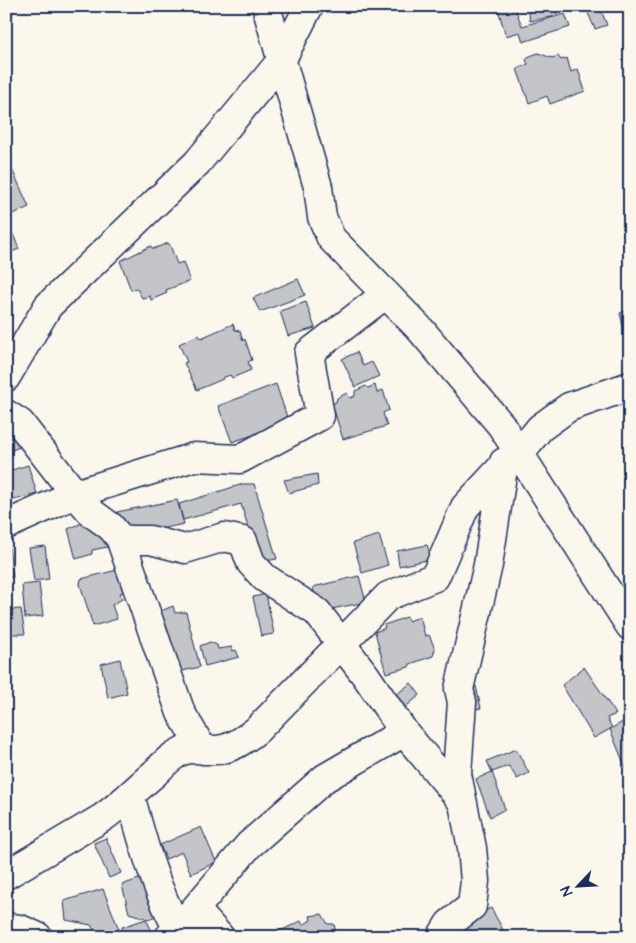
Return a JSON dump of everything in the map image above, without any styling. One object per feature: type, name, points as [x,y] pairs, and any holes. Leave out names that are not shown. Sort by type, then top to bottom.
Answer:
[{"type":"street","points":[[266,6],[318,187],[322,217],[331,238],[420,329],[501,425],[511,454],[630,626]]},
{"type":"street","points":[[6,377],[48,306],[197,163],[281,61],[309,6]]},
{"type":"street","points":[[6,525],[75,494],[194,457],[240,459],[320,416],[309,353],[386,294]]},
{"type":"street","points":[[6,875],[102,818],[169,760],[181,752],[191,748],[214,751],[226,748],[241,742],[257,730],[388,596],[435,577],[465,507],[511,454],[540,428],[569,407],[630,386]]},
{"type":"street","points":[[6,414],[20,423],[75,494],[92,513],[111,527],[120,538],[181,712],[203,750]]},
{"type":"street","points":[[440,932],[472,906],[475,881],[472,848],[457,774],[462,702],[459,689],[511,454]]},
{"type":"street","points":[[120,538],[150,540],[185,549],[224,537],[242,541],[251,563],[265,578],[317,612],[366,676],[404,732],[462,801]]},
{"type":"street","points":[[174,933],[249,845],[325,778],[404,732]]},
{"type":"street","points":[[130,795],[144,848],[171,917],[174,933]]},
{"type":"street","points":[[174,933],[204,918],[220,937]]},
{"type":"street","points":[[6,928],[20,929],[38,937]]},
{"type":"building","points":[[497,6],[514,6],[522,26],[565,14],[570,27],[523,42],[520,32],[506,36]]},
{"type":"building","points":[[528,6],[556,6],[557,16],[530,21]]},
{"type":"building","points":[[6,8],[13,8],[12,24],[6,23]]},
{"type":"building","points":[[600,8],[607,25],[595,29],[588,13]]},
{"type":"building","points":[[538,53],[552,58],[558,56],[561,60],[567,58],[571,72],[578,69],[585,91],[550,104],[547,96],[529,103],[517,69],[528,64],[526,60]]},
{"type":"building","points":[[11,167],[29,207],[13,214],[6,199],[6,169]]},
{"type":"building","points":[[13,234],[19,249],[6,254],[6,237]]},
{"type":"building","points":[[168,243],[177,264],[183,262],[190,281],[166,290],[167,293],[151,300],[150,296],[142,298],[137,289],[131,290],[120,261],[151,246],[153,249]]},
{"type":"building","points":[[298,279],[305,295],[260,312],[253,298]]},
{"type":"building","points":[[306,302],[315,328],[288,336],[280,311]]},
{"type":"building","points":[[630,310],[630,329],[624,330],[620,313]]},
{"type":"building","points":[[233,324],[235,330],[240,331],[243,341],[245,339],[252,360],[248,362],[251,370],[232,378],[230,375],[197,390],[184,363],[187,362],[179,344],[199,335],[201,338]]},
{"type":"building","points":[[357,352],[363,366],[372,362],[379,376],[355,387],[342,359]]},
{"type":"building","points":[[276,384],[289,423],[232,442],[218,406]]},
{"type":"building","points":[[375,385],[377,393],[383,390],[389,410],[383,413],[387,426],[343,439],[332,404],[336,402],[337,398],[347,393],[350,398],[355,396],[355,391],[366,386],[368,388]]},
{"type":"building","points":[[6,426],[23,446],[6,452]]},
{"type":"building","points":[[28,465],[37,494],[6,502],[6,472]]},
{"type":"building","points":[[317,474],[318,485],[289,493],[284,480]]},
{"type":"building","points":[[243,484],[254,484],[277,559],[259,562],[241,504],[183,520],[179,504]]},
{"type":"building","points":[[177,500],[184,524],[124,535],[117,512]]},
{"type":"building","points":[[82,523],[103,524],[107,547],[92,550],[92,554],[76,559],[68,529]]},
{"type":"building","points":[[379,535],[388,565],[362,573],[353,543]]},
{"type":"building","points":[[8,539],[13,577],[6,578],[6,540]]},
{"type":"building","points":[[427,545],[432,559],[399,566],[397,551]]},
{"type":"building","points":[[45,546],[49,579],[34,581],[29,548]]},
{"type":"building","points":[[121,569],[126,586],[123,589],[124,592],[120,593],[122,599],[112,605],[117,619],[93,626],[80,584],[81,579]]},
{"type":"building","points":[[359,576],[366,602],[317,612],[313,587]]},
{"type":"building","points":[[39,583],[43,616],[25,618],[22,585]]},
{"type":"building","points":[[266,594],[274,634],[261,636],[253,597]]},
{"type":"building","points":[[173,606],[175,613],[186,612],[200,667],[178,672],[161,611]]},
{"type":"building","points":[[21,609],[25,634],[6,634],[6,610]]},
{"type":"building","points":[[407,617],[408,621],[420,617],[425,636],[429,635],[435,649],[433,656],[410,664],[409,667],[386,673],[375,632],[385,628],[384,625]]},
{"type":"building","points":[[210,642],[217,645],[218,649],[232,647],[233,651],[236,650],[239,657],[205,666],[200,646]]},
{"type":"building","points":[[120,659],[127,693],[108,698],[101,664]]},
{"type":"building","points":[[584,667],[616,714],[607,718],[612,728],[594,738],[562,685]]},
{"type":"building","points":[[411,683],[420,695],[397,714],[389,700]]},
{"type":"building","points":[[476,686],[481,708],[467,711],[462,689]]},
{"type":"building","points":[[630,718],[630,767],[626,769],[610,729]]},
{"type":"building","points":[[516,749],[529,773],[517,779],[509,766],[492,772],[487,761]]},
{"type":"building","points":[[492,772],[505,809],[490,817],[476,779]]},
{"type":"building","points":[[201,827],[216,862],[191,874],[182,852],[166,859],[160,845]]},
{"type":"building","points":[[106,838],[121,873],[109,878],[94,843]]},
{"type":"building","points":[[147,876],[163,913],[149,919],[129,913],[122,885]]},
{"type":"building","points":[[103,889],[122,937],[98,937],[91,925],[66,920],[64,901]]},
{"type":"building","points":[[491,908],[507,937],[455,937],[451,928]]},
{"type":"building","points":[[322,914],[328,924],[334,924],[337,937],[276,937],[279,935],[278,932],[301,921],[303,925],[311,920],[310,916]]},
{"type":"building","points":[[146,919],[153,933],[143,937],[125,937],[122,927]]}]
